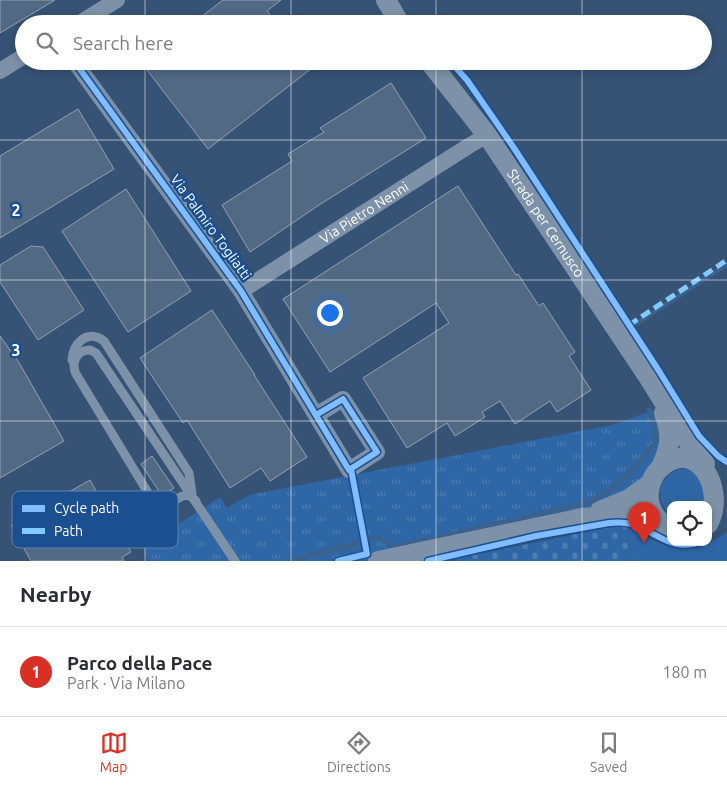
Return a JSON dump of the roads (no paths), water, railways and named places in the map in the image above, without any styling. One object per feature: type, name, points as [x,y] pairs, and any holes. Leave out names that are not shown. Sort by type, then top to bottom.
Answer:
[{"type":"street","points":[[93,15],[117,0]]},
{"type":"street","points":[[386,0],[395,15]]},
{"type":"street","points":[[0,71],[15,62]]},
{"type":"street","name":"Via Palmiro Togliatti","points":[[81,70],[241,291],[316,415]]},
{"type":"street","name":"Strada per Cernusco","points":[[436,70],[487,135],[693,449],[716,473]]},
{"type":"street","name":"Via Pietro Nenni","points":[[241,291],[487,135]]},
{"type":"street","name":"Strada per Cernusco","points":[[655,390],[668,424],[670,437],[668,452],[656,476]]},
{"type":"street","points":[[582,518],[624,502],[636,495],[670,462],[680,458],[695,460],[716,473],[721,486],[722,497],[717,518]]},
{"type":"street","points":[[656,476],[649,495],[650,504],[654,514],[665,525]]},
{"type":"street","points":[[378,561],[582,518],[621,515],[665,525]]},
{"type":"lane","points":[[378,0],[392,15]]},
{"type":"lane","points":[[147,491],[72,368],[73,351],[79,342],[87,337],[100,338],[105,344],[189,473],[195,499]]},
{"type":"lane","points":[[76,374],[74,364],[78,354],[86,350],[95,352],[235,561]]},
{"type":"lane","points":[[178,500],[186,495],[195,499]]},
{"type":"waterway","points":[[636,324],[727,264]]},
{"type":"waterway","points":[[368,540],[378,538],[395,547],[592,501],[615,486],[630,473],[654,444],[656,430],[649,410]]},
{"type":"waterway","points":[[291,561],[361,542]]},
{"type":"waterway","points":[[350,545],[352,556]]},
{"type":"place","name":"Parco della Pace","points":[[644,543]]}]
